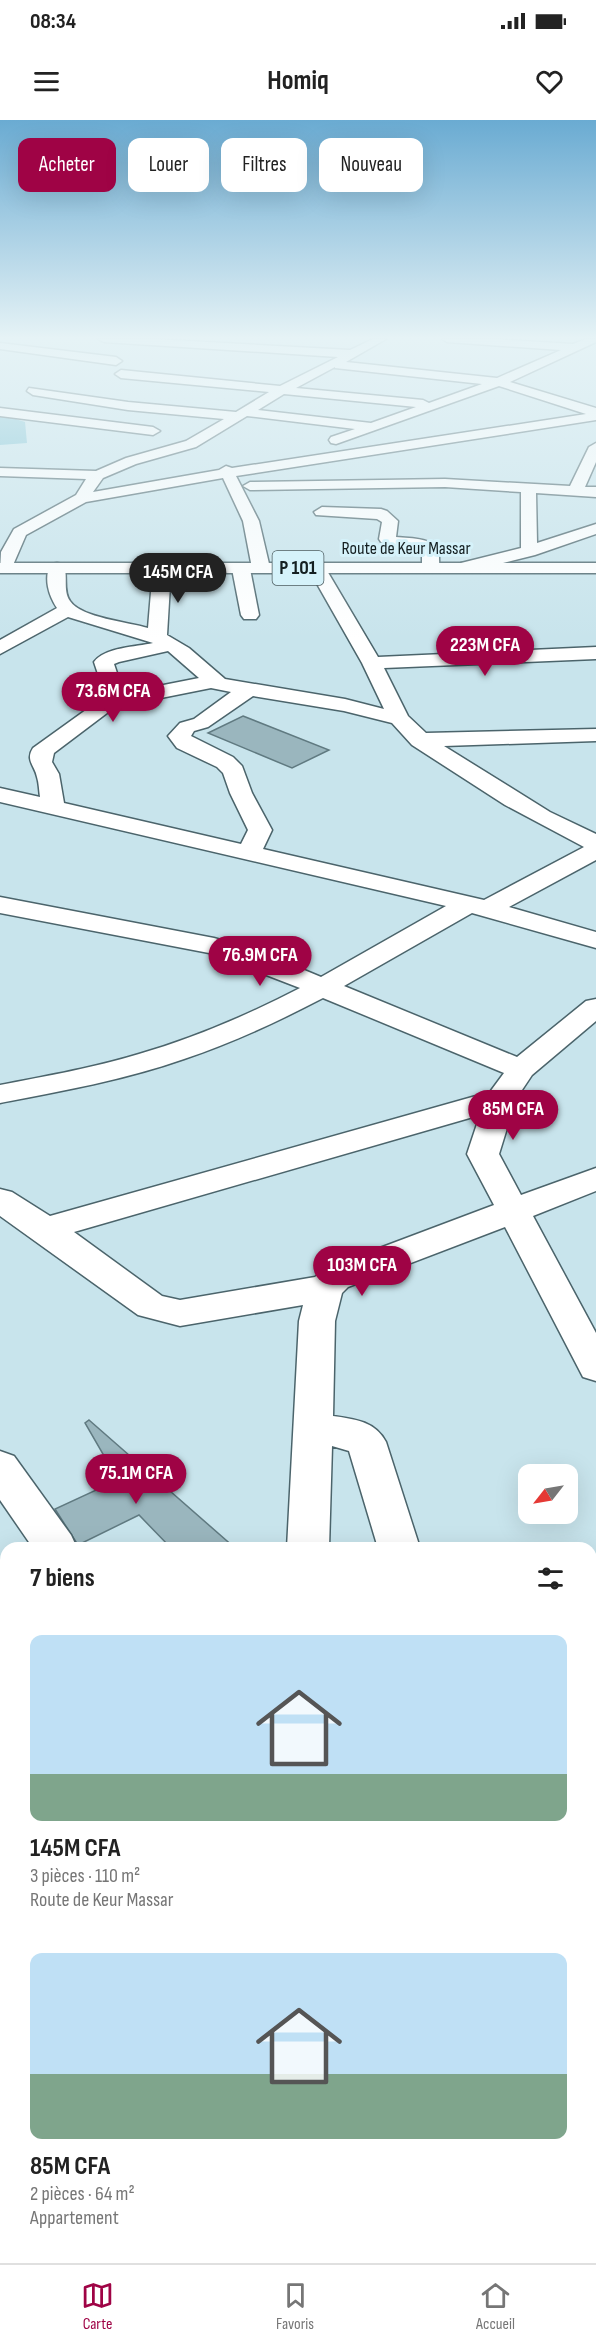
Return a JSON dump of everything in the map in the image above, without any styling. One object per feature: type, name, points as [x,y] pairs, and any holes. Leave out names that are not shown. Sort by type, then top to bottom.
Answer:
[{"type":"street","points":[[119,439],[128,441]]},
{"type":"street","points":[[82,498],[89,484],[104,472],[113,455],[132,439]]},
{"type":"street","points":[[200,451],[203,439]]},
{"type":"street","points":[[255,468],[339,439]]},
{"type":"street","points":[[2,568],[20,532],[82,498],[229,472],[445,439]]},
{"type":"street","points":[[576,489],[596,447]]},
{"type":"street","points":[[0,472],[104,472],[200,451],[229,472],[251,521],[261,568]]},
{"type":"street","points":[[236,487],[401,483],[576,489],[596,492]]},
{"type":"street","points":[[528,487],[528,551]]},
{"type":"street","points":[[322,512],[381,514],[387,517],[390,521],[387,539],[430,548],[430,567]]},
{"type":"street","points":[[467,567],[528,551],[596,529]]},
{"type":"street","name":"Route de Keur Massar","points":[[2,568],[596,568]]},
{"type":"street","points":[[57,568],[56,583],[61,602],[69,609],[96,621],[135,630],[165,642],[214,681],[234,688],[345,705],[399,719]]},
{"type":"street","points":[[162,568],[165,642]]},
{"type":"street","points":[[241,568],[250,615]]},
{"type":"street","points":[[317,568],[372,663],[399,719],[420,740],[542,817],[596,843]]},
{"type":"street","points":[[1,646],[69,609]]},
{"type":"street","points":[[128,697],[108,678],[103,669],[104,662],[113,657],[165,642]]},
{"type":"street","points":[[372,663],[596,653]]},
{"type":"street","points":[[53,806],[48,774],[41,762],[41,753],[104,706],[128,697],[214,681]]},
{"type":"street","points":[[249,690],[201,723],[187,727],[179,736],[185,743],[225,762],[234,771],[241,793],[260,830],[249,852]]},
{"type":"street","points":[[420,740],[596,735]]},
{"type":"street","points":[[0,795],[478,907],[596,940]]},
{"type":"street","points":[[0,822],[29,801]]},
{"type":"street","points":[[0,1094],[146,1062],[198,1045],[323,989],[478,907],[596,850]]},
{"type":"street","points":[[0,905],[214,946],[246,956],[521,1069]]},
{"type":"street","points":[[596,1007],[521,1069],[501,1099],[483,1154],[596,1366]]},
{"type":"street","points":[[45,1229],[501,1099]]},
{"type":"street","points":[[308,1542],[316,1321],[325,1288],[336,1278],[596,1179]]},
{"type":"street","points":[[0,1200],[45,1229],[151,1306],[180,1312],[325,1288]]},
{"type":"street","points":[[311,1428],[352,1434],[366,1442],[397,1542]]},
{"type":"street","points":[[5,1484],[51,1542]]},
{"type":"shaded area","points":[[0,439],[27,439],[27,443],[0,445]]},
{"type":"building","points":[[243,716],[329,750],[292,768],[208,733]]},
{"type":"building","points":[[89,1420],[228,1542],[165,1542],[139,1515],[84,1542],[76,1542],[55,1509],[118,1480],[85,1423]]}]
